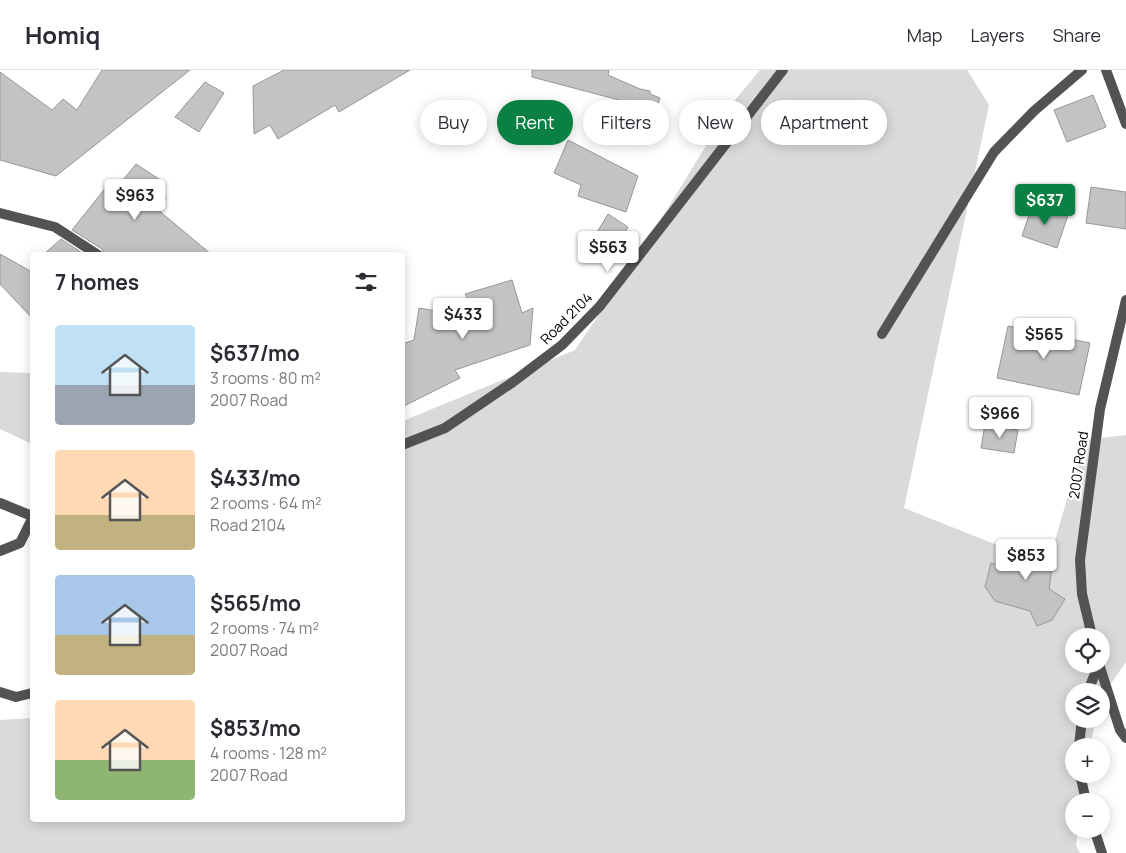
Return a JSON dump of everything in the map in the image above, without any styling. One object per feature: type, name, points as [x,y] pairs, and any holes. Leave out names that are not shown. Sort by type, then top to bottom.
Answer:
[{"type":"street","name":"Road 2104","points":[[405,445],[445,428],[513,382],[562,345],[600,306],[783,70]]},
{"type":"street","points":[[882,334],[994,152],[1034,111],[1082,70]]},
{"type":"street","points":[[1106,70],[1126,124]]},
{"type":"street","points":[[0,212],[55,227],[93,252]]},
{"type":"street","name":"2007 Road","points":[[1090,628],[1082,594],[1080,560],[1100,409],[1126,300]]},
{"type":"street","points":[[0,503],[30,517]]},
{"type":"street","points":[[0,551],[20,543],[30,522]]},
{"type":"street","points":[[1102,673],[1120,730],[1126,738]]},
{"type":"street","points":[[0,692],[16,697],[30,694]]},
{"type":"street","points":[[1097,838],[1102,853]]},
{"type":"shaded area","points":[[760,70],[967,70],[989,105],[904,508],[1048,565],[1084,440],[1126,435],[1126,662],[1110,685],[1110,683],[1065,683],[1065,728],[1094,728],[1092,738],[1065,738],[1065,783],[1085,783],[1083,793],[1065,793],[1065,838],[1077,838],[1076,845],[1080,853],[0,853],[0,720],[30,718],[30,822],[405,822],[405,420],[575,350],[639,255],[706,145],[751,145],[751,100],[735,100]]},
{"type":"shaded area","points":[[0,372],[30,373],[30,443],[0,429]]},
{"type":"building","points":[[102,70],[190,70],[56,176],[0,160],[0,72],[52,110],[63,99],[77,110]]},
{"type":"building","points":[[284,70],[410,70],[339,112],[335,105],[278,139],[270,125],[254,134],[253,86]]},
{"type":"building","points":[[532,70],[609,70],[608,75],[640,89],[650,91],[650,94],[660,98],[659,100],[619,100],[532,77]]},
{"type":"building","points":[[205,82],[224,93],[199,132],[175,117]]},
{"type":"building","points":[[1093,95],[1106,127],[1067,142],[1054,110]]},
{"type":"building","points":[[573,143],[638,176],[626,212],[578,196],[581,185],[554,173],[566,145],[573,145]]},
{"type":"building","points":[[136,164],[165,183],[156,192],[166,198],[157,209],[208,252],[104,252],[102,249],[72,230],[107,186],[114,191]]},
{"type":"building","points":[[1091,187],[1126,192],[1126,229],[1086,223]]},
{"type":"building","points":[[1033,203],[1068,215],[1057,248],[1022,236]]},
{"type":"building","points":[[608,214],[628,227],[606,265],[584,254]]},
{"type":"building","points":[[61,239],[80,252],[46,252]]},
{"type":"building","points":[[0,254],[30,271],[30,316],[0,284]]},
{"type":"building","points":[[512,280],[522,313],[533,308],[530,345],[455,370],[460,378],[405,406],[405,343],[414,340],[419,308],[477,318],[465,294]]},
{"type":"building","points":[[1008,326],[1090,343],[1079,395],[997,378]]},
{"type":"building","points":[[985,425],[1018,430],[1014,453],[981,448]]},
{"type":"building","points":[[1011,540],[1055,545],[1049,589],[1065,599],[1052,620],[1037,626],[1030,611],[995,601],[985,587],[991,563],[1007,567]]}]
